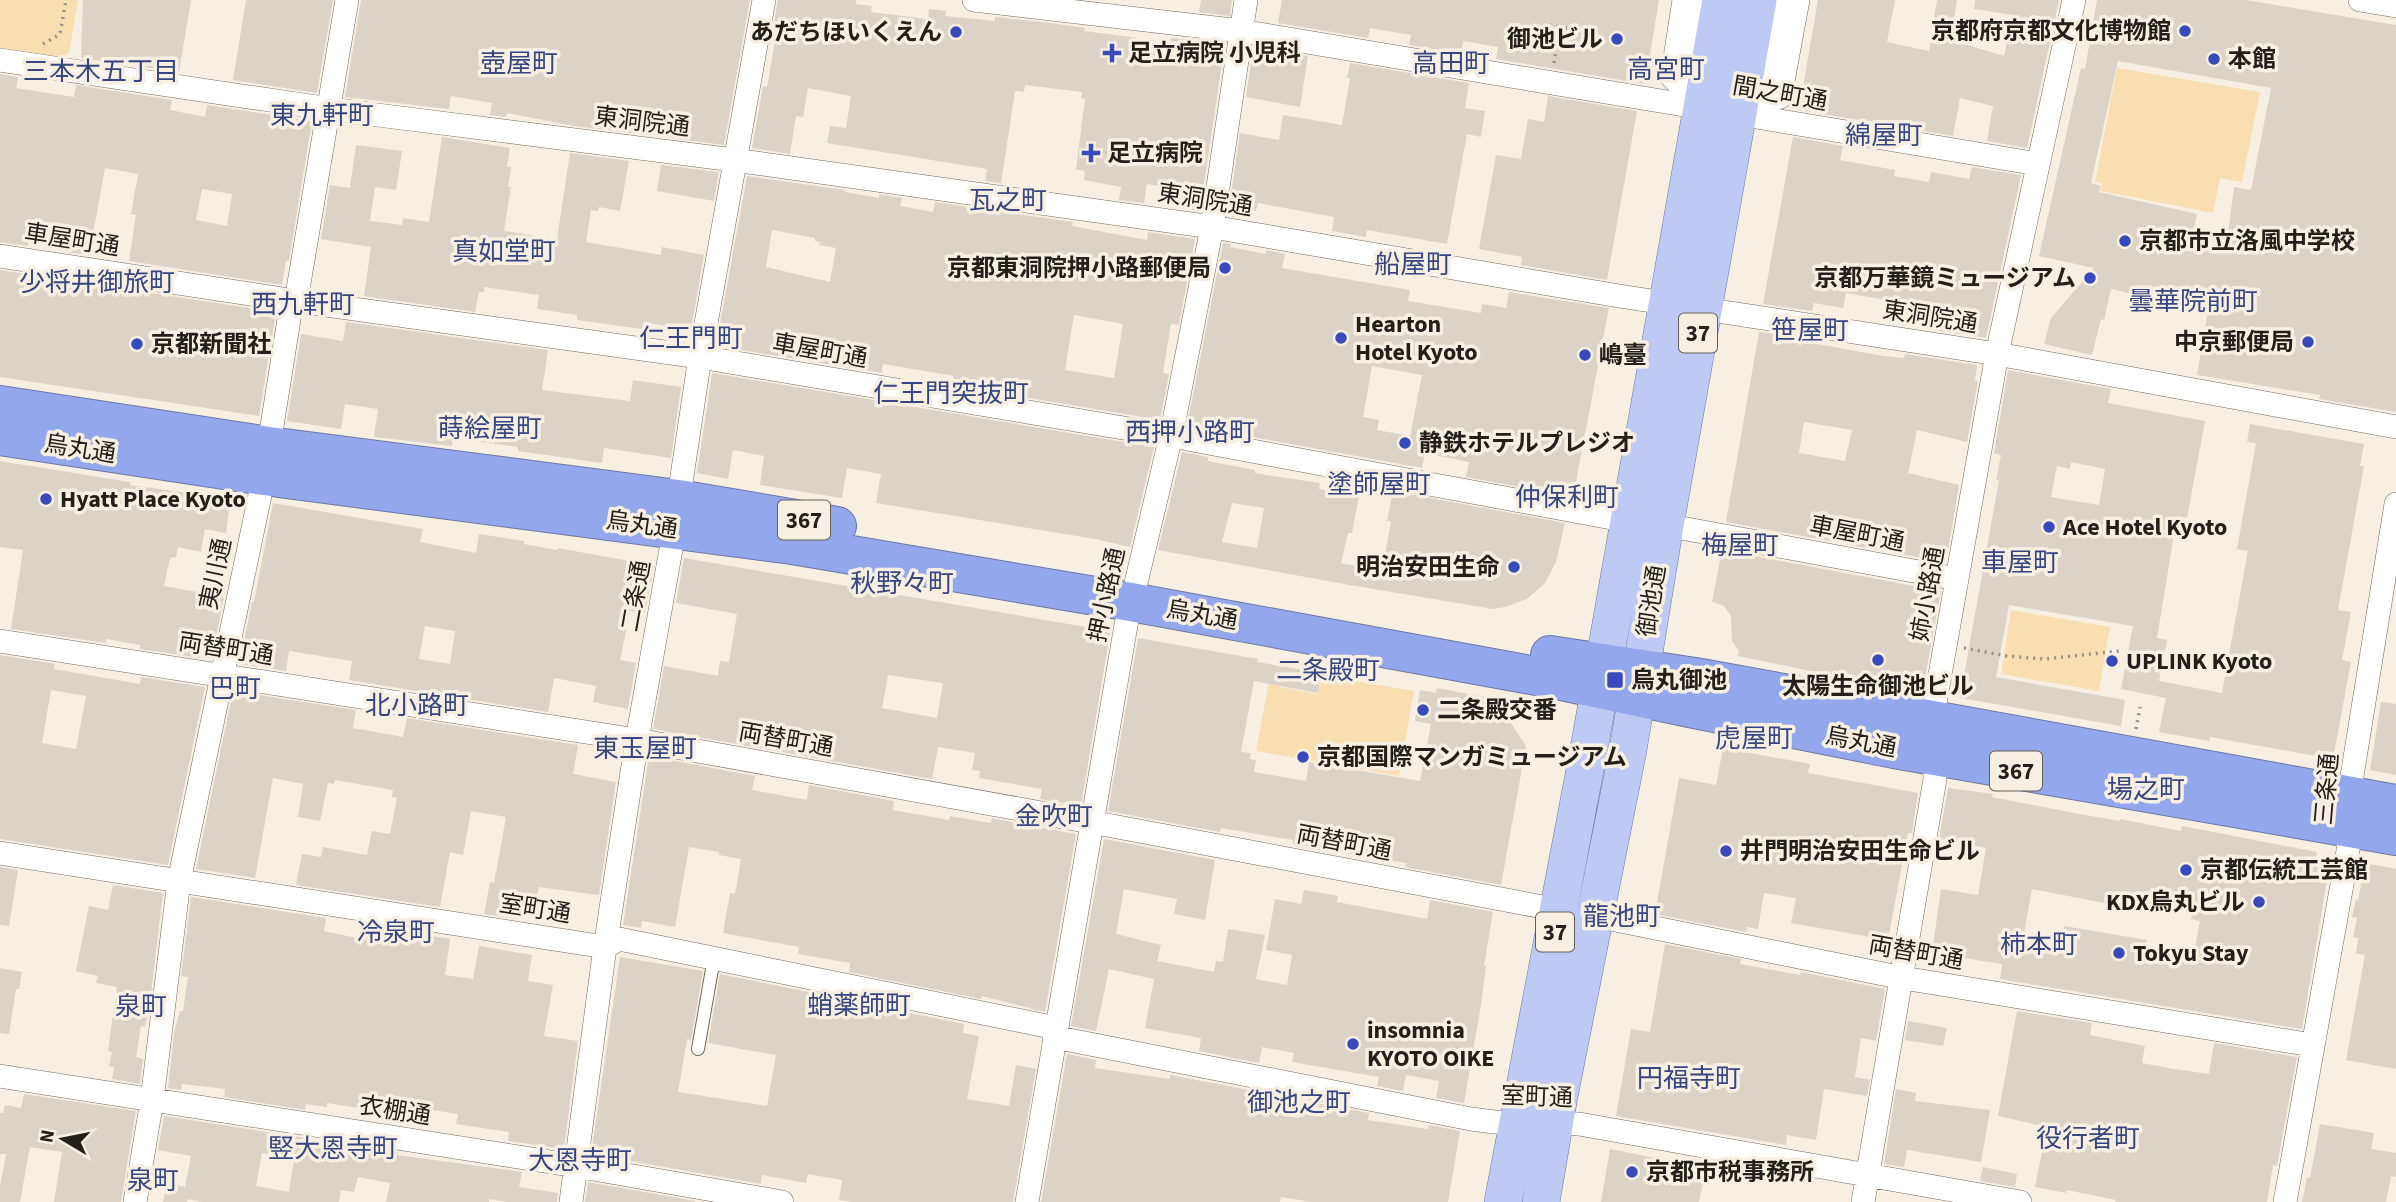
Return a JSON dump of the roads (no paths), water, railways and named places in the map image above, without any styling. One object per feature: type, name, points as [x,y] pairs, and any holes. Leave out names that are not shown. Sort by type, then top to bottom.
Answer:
[{"type":"highway","name":"烏丸通","points":[[0,405],[267,461]]},
{"type":"highway","name":"烏丸通","points":[[0,436],[267,461],[676,514],[792,545],[1133,590],[1546,654],[1601,676],[1935,739],[2350,812],[2396,836]]},
{"type":"highway","name":"烏丸通","points":[[2350,812],[2396,804]]},
{"type":"main road","name":"御池通","points":[[1503,1202],[1559,911],[1721,0]]},
{"type":"main road","name":"御池通","points":[[1541,1202],[1639,682],[1758,0]]},
{"type":"street","name":"夷川通","points":[[135,1202],[152,1100],[179,881],[267,461],[290,313],[296,301],[347,0]]},
{"type":"street","name":"二条通","points":[[571,1202],[605,947],[637,740],[676,514],[699,357],[764,0]]},
{"type":"street","name":"間之町通","points":[[974,0],[1241,31],[2038,164]]},
{"type":"street","name":"押小路通","points":[[1027,1202],[1133,590],[1171,436],[1212,227],[1246,0]]},
{"type":"street","points":[[1684,0],[1672,77],[1701,107]]},
{"type":"street","points":[[1738,113],[1780,97],[1798,0]]},
{"type":"street","name":"姉小路通","points":[[1863,1202],[1935,779],[1935,703],[1997,354],[2074,0]]},
{"type":"street","points":[[2360,0],[2396,6]]},
{"type":"street","name":"東洞院通","points":[[0,60],[330,109],[734,160],[1212,227],[1703,309],[1997,354],[2396,427]]},
{"type":"street","name":"車屋町通","points":[[0,256],[296,301],[699,357],[1171,436],[1628,521]]},
{"type":"street","name":"三条通","points":[[2285,1202],[2348,851],[2352,776],[2396,504]]},
{"type":"street","name":"車屋町通","points":[[1665,525],[1957,579]]},
{"type":"street","name":"両替町通","points":[[0,641],[637,740],[1091,822],[1559,911]]},
{"type":"street","name":"室町通","points":[[0,853],[605,947],[619,939],[1471,1119],[1579,1124],[2020,1202]]},
{"type":"street","name":"両替町通","points":[[1595,916],[1903,978],[2312,1045]]},
{"type":"street","name":"衣棚通","points":[[0,1076],[576,1166],[782,1202]]},
{"type":"lane","points":[[1698,0],[1683,79],[1701,107]]},
{"type":"lane","points":[[1738,113],[1766,94],[1782,0]]},
{"type":"lane","points":[[698,1049],[714,958]]},
{"type":"place","name":"京都府京都文化博物館","points":[[2185,31]]},
{"type":"place","name":"あだちほいくえん","points":[[956,32]]},
{"type":"place","name":"御池ビル","points":[[1617,39]]},
{"type":"place","name":"足立病院 小児科","points":[[1112,53]]},
{"type":"place","name":"本館","points":[[2214,59]]},
{"type":"place","name":"足立病院","points":[[1091,153]]},
{"type":"place","name":"京都市立洛風中学校","points":[[2125,241]]},
{"type":"place","name":"京都東洞院押小路郵便局","points":[[1225,268]]},
{"type":"place","name":"京都万華鏡ミュージアム","points":[[2090,278]]},
{"type":"place","name":"Hearton Hotel Kyoto","points":[[1341,338]]},
{"type":"place","name":"中京郵便局","points":[[2308,342]]},
{"type":"place","name":"京都新聞社","points":[[137,344]]},
{"type":"place","name":"嶋臺","points":[[1585,355]]},
{"type":"place","name":"静鉄ホテルプレジオ","points":[[1405,443]]},
{"type":"place","name":"Hyatt Place Kyoto","points":[[46,499]]},
{"type":"place","name":"Ace Hotel Kyoto","points":[[2049,527]]},
{"type":"place","name":"明治安田生命","points":[[1514,567]]},
{"type":"place","name":"太陽生命御池ビル","points":[[1878,660]]},
{"type":"place","name":"UPLINK Kyoto","points":[[2112,661]]},
{"type":"place","name":"烏丸御池","points":[[1615,680]]},
{"type":"place","name":"二条殿交番","points":[[1423,710]]},
{"type":"place","name":"京都国際マンガミュージアム","points":[[1303,757]]},
{"type":"place","name":"井門明治安田生命ビル","points":[[1726,851]]},
{"type":"place","name":"京都伝統工芸館","points":[[2186,870]]},
{"type":"place","name":"KDX烏丸ビル","points":[[2259,902]]},
{"type":"place","name":"Tokyu Stay","points":[[2119,953]]},
{"type":"place","name":"insomnia KYOTO OIKE","points":[[1353,1044]]},
{"type":"place","name":"京都市税事務所","points":[[1632,1172]]},
{"type":"district","name":"壺屋町","points":[[519,63]]},
{"type":"district","name":"高田町","points":[[1451,63]]},
{"type":"district","name":"高宮町","points":[[1666,69]]},
{"type":"district","name":"三本木五丁目","points":[[101,71]]},
{"type":"district","name":"東九軒町","points":[[322,115]]},
{"type":"district","name":"綿屋町","points":[[1884,135]]},
{"type":"district","name":"瓦之町","points":[[1008,200]]},
{"type":"district","name":"真如堂町","points":[[504,251]]},
{"type":"district","name":"船屋町","points":[[1413,264]]},
{"type":"district","name":"少将井御旅町","points":[[97,282]]},
{"type":"district","name":"曇華院前町","points":[[2193,301]]},
{"type":"district","name":"西九軒町","points":[[303,304]]},
{"type":"district","name":"笹屋町","points":[[1810,330]]},
{"type":"district","name":"仁王門町","points":[[691,338]]},
{"type":"district","name":"仁王門突抜町","points":[[951,393]]},
{"type":"district","name":"蒔絵屋町","points":[[490,428]]},
{"type":"district","name":"西押小路町","points":[[1190,432]]},
{"type":"district","name":"塗師屋町","points":[[1379,484]]},
{"type":"district","name":"仲保利町","points":[[1567,497]]},
{"type":"district","name":"梅屋町","points":[[1740,545]]},
{"type":"district","name":"車屋町","points":[[2020,562]]},
{"type":"district","name":"秋野々町","points":[[902,583]]},
{"type":"district","name":"二条殿町","points":[[1328,670]]},
{"type":"district","name":"巴町","points":[[235,688]]},
{"type":"district","name":"北小路町","points":[[417,705]]},
{"type":"district","name":"虎屋町","points":[[1754,738]]},
{"type":"district","name":"東玉屋町","points":[[645,748]]},
{"type":"district","name":"場之町","points":[[2146,789]]},
{"type":"district","name":"金吹町","points":[[1054,816]]},
{"type":"district","name":"龍池町","points":[[1622,916]]},
{"type":"district","name":"冷泉町","points":[[396,932]]},
{"type":"district","name":"柿本町","points":[[2039,944]]},
{"type":"district","name":"蛸薬師町","points":[[859,1005]]},
{"type":"district","name":"泉町","points":[[141,1006]]},
{"type":"district","name":"円福寺町","points":[[1689,1078]]},
{"type":"district","name":"御池之町","points":[[1299,1102]]},
{"type":"district","name":"役行者町","points":[[2088,1138]]},
{"type":"district","name":"竪大恩寺町","points":[[333,1148]]},
{"type":"district","name":"大恩寺町","points":[[580,1160]]},
{"type":"district","name":"泉町","points":[[153,1180]]}]
